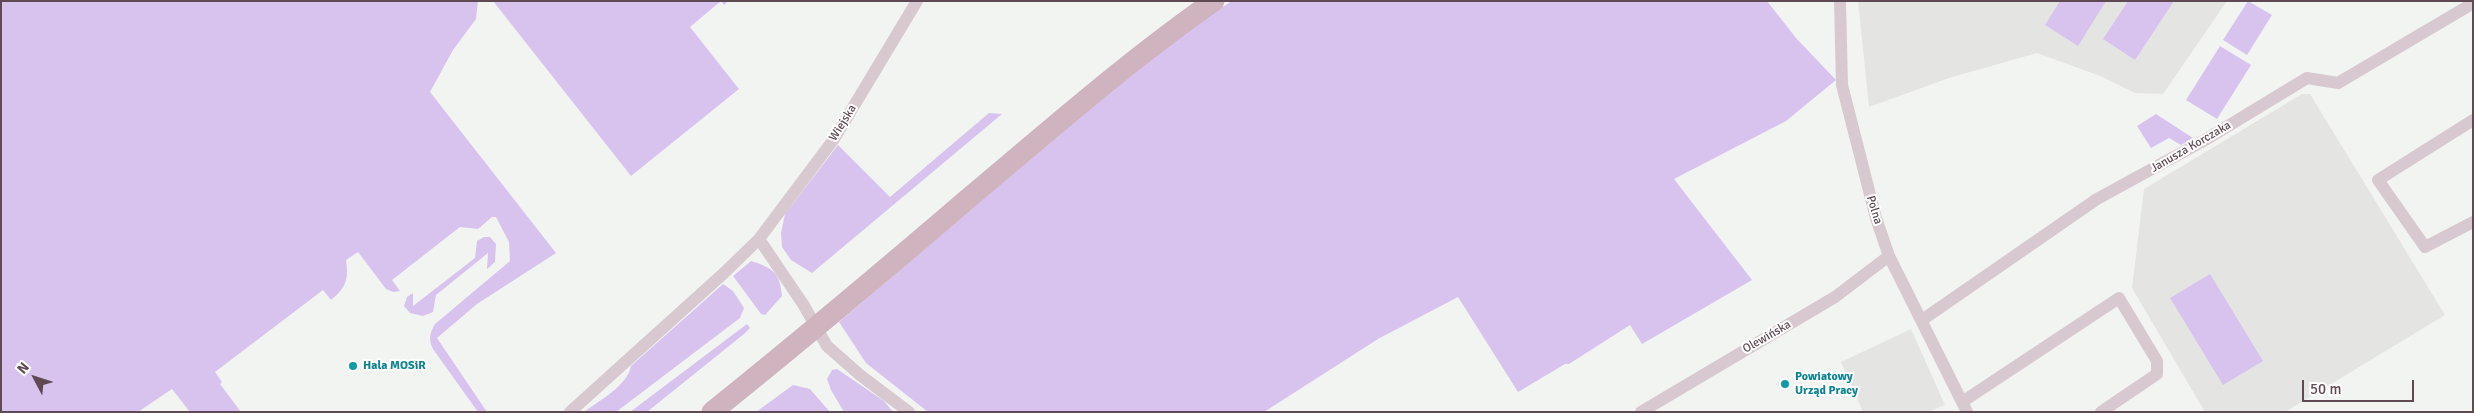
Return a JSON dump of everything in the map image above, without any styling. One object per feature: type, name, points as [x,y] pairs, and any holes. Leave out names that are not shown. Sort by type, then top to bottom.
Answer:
[{"type":"main road","points":[[712,412],[816,327],[1098,89],[1214,1]]},
{"type":"street","name":"Wiejska","points":[[570,412],[759,239],[834,139],[917,1]]},
{"type":"street","name":"Polna","points":[[1840,1],[1842,85],[1870,198],[1889,256],[1965,407],[2119,298],[2157,361],[2158,370],[2157,374],[2101,412]]},
{"type":"street","name":"Janusza Korczaka","points":[[1922,320],[2097,200],[2205,140],[2307,78],[2338,83],[2470,6]]},
{"type":"street","points":[[2473,120],[2378,180],[2425,247],[2473,222]]},
{"type":"street","points":[[759,239],[803,304],[827,346],[860,375],[909,412]]},
{"type":"street","name":"Olewińska","points":[[1641,412],[1835,297],[1889,256]]},
{"type":"shaded area","points":[[1,1],[478,1],[476,19],[453,50],[430,92],[556,253],[477,304],[437,338],[487,412],[478,412],[433,349],[430,336],[435,324],[510,261],[509,242],[496,217],[492,217],[478,229],[460,227],[392,280],[400,291],[393,292],[386,289],[358,252],[346,260],[347,278],[343,287],[331,300],[323,290],[215,372],[222,382],[220,384],[241,412],[190,412],[172,389],[138,412],[1,412]]},
{"type":"shaded area","points":[[493,1],[721,1],[690,27],[739,89],[631,176]]},
{"type":"shaded area","points":[[1232,1],[1767,1],[1796,38],[1836,80],[1786,121],[1674,179],[1752,280],[1642,344],[1630,325],[1569,364],[1565,364],[1518,392],[1458,297],[1378,339],[1264,412],[928,412],[866,363],[839,322],[1173,38]]},
{"type":"shaded area","points":[[1858,1],[2227,1],[2163,94],[2135,93],[2100,76],[2037,53],[1949,78],[1869,107]]},
{"type":"shaded area","points":[[2060,1],[2106,1],[2078,46],[2045,25]]},
{"type":"shaded area","points":[[2128,1],[2174,1],[2135,60],[2103,39]]},
{"type":"shaded area","points":[[2248,1],[2272,15],[2247,55],[2223,40]]},
{"type":"shaded area","points":[[2220,46],[2251,65],[2217,119],[2186,100]]},
{"type":"shaded area","points":[[2302,94],[2310,94],[2445,315],[2285,412],[2205,412],[2132,288],[2144,189]]},
{"type":"shaded area","points":[[989,113],[1002,114],[812,273],[791,260],[782,247],[781,233],[785,214],[838,145],[890,197]]},
{"type":"shaded area","points":[[2156,114],[2193,138],[2181,145],[2169,138],[2151,148],[2137,126]]},
{"type":"shaded area","points":[[484,237],[490,237],[496,244],[495,262],[487,269],[488,253],[436,295],[433,312],[423,316],[410,313],[404,306],[407,297],[413,293],[413,306],[475,258],[477,241]]},
{"type":"shaded area","points":[[751,261],[765,266],[774,272],[781,288],[782,296],[765,315],[761,314],[733,276]]},
{"type":"shaded area","points":[[2210,274],[2263,361],[2223,385],[2170,298]]},
{"type":"shaded area","points":[[723,284],[733,291],[744,308],[740,318],[616,412],[584,412],[619,386],[631,366]]},
{"type":"shaded area","points":[[747,324],[750,328],[744,334],[647,412],[630,412]]},
{"type":"shaded area","points":[[1911,329],[1945,405],[1928,412],[1863,412],[1841,362]]},
{"type":"shaded area","points":[[837,369],[884,401],[893,412],[844,412],[827,379],[832,370]]},
{"type":"shaded area","points":[[793,385],[810,389],[830,412],[756,412]]},
{"type":"place","name":"Hala MOSiR","points":[[353,366]]},
{"type":"place","name":"Powiatowy Urząd Pracy","points":[[1785,384]]}]
